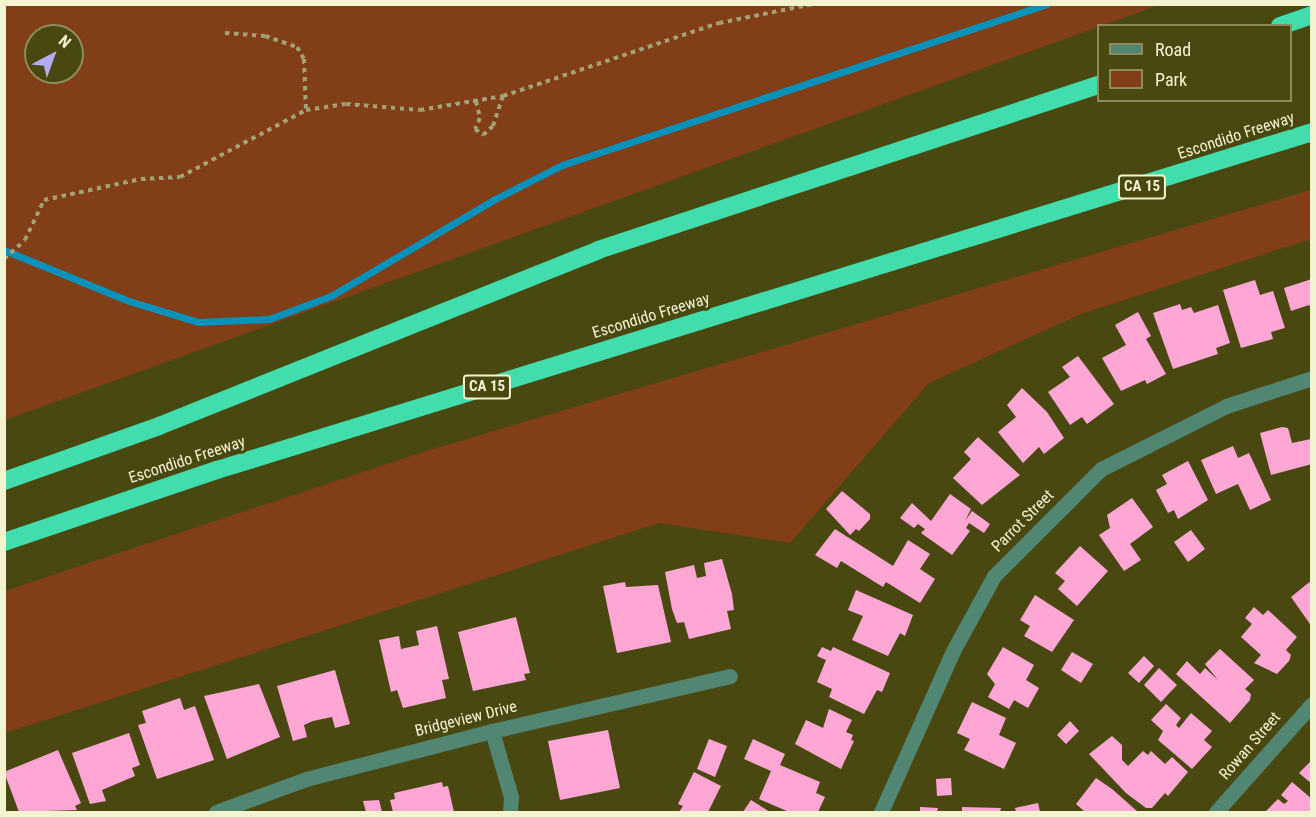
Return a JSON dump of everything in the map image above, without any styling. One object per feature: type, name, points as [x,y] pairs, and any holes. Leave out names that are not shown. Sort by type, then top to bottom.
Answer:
[{"type":"highway","points":[[1286,24],[1311,15]]},
{"type":"highway","points":[[4,481],[159,426],[598,250],[1097,85]]},
{"type":"highway","name":"Escondido Freeway","points":[[4,542],[228,466],[1311,132]]},
{"type":"street","name":"Parrot Street","points":[[881,813],[958,641],[994,576],[1101,469],[1226,406],[1311,378]]},
{"type":"street","name":"Bridgeview Drive","points":[[216,813],[306,779],[492,731],[730,676]]},
{"type":"street","name":"Rowan Street","points":[[1216,813],[1311,704]]},
{"type":"street","points":[[492,731],[512,797],[510,813]]},
{"type":"path","points":[[4,259],[25,240],[44,200],[141,179],[180,177],[306,110],[346,104],[420,110],[503,96],[719,23],[813,4]]},
{"type":"path","points":[[225,33],[266,36],[297,46],[304,59],[306,110]]},
{"type":"path","points":[[476,101],[480,118],[475,129],[483,135],[494,126],[503,96]]},
{"type":"green space","points":[[5,4],[1159,4],[1106,24],[1097,24],[1097,27],[5,420]]},
{"type":"green space","points":[[1311,190],[1311,239],[1081,314],[929,383],[790,543],[659,523],[5,733],[5,591],[426,451]]},
{"type":"building","points":[[1312,279],[1312,310],[1309,305],[1291,311],[1284,288]]},
{"type":"building","points":[[1255,280],[1260,295],[1273,291],[1285,328],[1271,332],[1273,339],[1241,348],[1223,290]]},
{"type":"building","points":[[1180,304],[1182,310],[1191,307],[1194,313],[1218,305],[1230,343],[1216,348],[1218,354],[1173,369],[1153,313]]},
{"type":"building","points":[[1138,312],[1151,336],[1146,339],[1166,374],[1147,384],[1145,380],[1121,391],[1102,358],[1126,345],[1115,325]]},
{"type":"building","points":[[1078,356],[1114,404],[1087,424],[1082,417],[1070,425],[1048,392],[1070,377],[1062,367]]},
{"type":"building","points":[[1022,388],[1047,412],[1064,438],[1044,454],[1039,447],[1023,463],[998,432],[1016,417],[1007,405]]},
{"type":"building","points":[[1282,427],[1288,428],[1292,443],[1311,439],[1312,464],[1271,475],[1260,433]]},
{"type":"building","points":[[978,437],[1020,475],[982,505],[953,478],[971,459],[964,452]]},
{"type":"building","points":[[1233,446],[1238,458],[1249,453],[1271,500],[1250,510],[1238,484],[1216,494],[1201,460]]},
{"type":"building","points":[[1188,461],[1208,500],[1178,519],[1174,510],[1168,513],[1156,490],[1167,484],[1162,475]]},
{"type":"building","points":[[842,491],[870,514],[870,519],[859,531],[856,529],[850,535],[826,509]]},
{"type":"building","points":[[950,494],[971,509],[965,521],[972,511],[990,524],[984,533],[969,523],[966,528],[970,531],[952,555],[921,533],[925,529],[918,524],[914,528],[900,518],[912,503],[931,521]]},
{"type":"building","points":[[1132,498],[1153,527],[1130,544],[1141,560],[1124,571],[1099,535],[1110,528],[1107,515]]},
{"type":"building","points":[[835,529],[893,566],[908,540],[930,554],[920,569],[935,579],[920,603],[886,582],[883,587],[841,561],[837,568],[815,555]]},
{"type":"building","points":[[1191,530],[1205,549],[1188,562],[1174,542]]},
{"type":"building","points":[[1080,546],[1108,571],[1077,606],[1058,589],[1065,581],[1055,573]]},
{"type":"building","points":[[722,559],[732,594],[734,610],[727,611],[731,629],[689,639],[684,622],[677,623],[665,572],[694,565],[697,578],[706,576],[704,563]]},
{"type":"building","points":[[1312,580],[1312,622],[1310,624],[1291,597]]},
{"type":"building","points":[[625,582],[626,587],[658,585],[671,642],[617,653],[603,586]]},
{"type":"building","points":[[856,590],[913,615],[905,636],[900,633],[888,656],[852,640],[863,616],[848,610]]},
{"type":"building","points":[[1035,595],[1074,620],[1052,652],[1024,636],[1030,626],[1020,620]]},
{"type":"building","points":[[1254,607],[1263,615],[1268,610],[1297,637],[1286,650],[1291,655],[1289,661],[1277,674],[1254,663],[1261,655],[1241,637],[1252,624],[1245,618]]},
{"type":"building","points":[[516,617],[530,673],[524,674],[526,680],[473,691],[458,632]]},
{"type":"building","points":[[437,626],[449,679],[442,680],[446,698],[403,708],[397,690],[391,692],[379,640],[399,636],[401,649],[419,645],[416,631]]},
{"type":"building","points":[[822,647],[831,651],[833,647],[890,673],[882,692],[877,690],[864,714],[829,697],[832,689],[817,682],[826,660],[817,656]]},
{"type":"building","points":[[1003,647],[1034,665],[1026,680],[1039,688],[1028,708],[1014,700],[1009,709],[988,697],[995,684],[987,674]]},
{"type":"building","points":[[1220,649],[1254,680],[1245,689],[1251,694],[1250,700],[1230,723],[1176,674],[1187,661],[1200,674],[1205,668],[1218,680],[1205,664]]},
{"type":"building","points":[[1072,652],[1093,664],[1081,683],[1061,670]]},
{"type":"building","points":[[1144,656],[1154,666],[1139,683],[1128,673]]},
{"type":"building","points":[[1159,668],[1177,685],[1161,702],[1144,685]]},
{"type":"building","points":[[335,670],[350,724],[335,728],[332,717],[313,721],[304,725],[307,737],[293,741],[277,686]]},
{"type":"building","points":[[259,684],[280,737],[227,759],[204,696]]},
{"type":"building","points":[[180,698],[184,710],[195,706],[214,760],[157,779],[138,725],[146,723],[142,711]]},
{"type":"building","points":[[972,702],[1006,718],[999,735],[1016,743],[1004,769],[964,750],[970,739],[957,733]]},
{"type":"building","points":[[1166,704],[1181,718],[1176,725],[1179,728],[1191,713],[1212,731],[1204,740],[1212,747],[1192,769],[1158,740],[1163,731],[1151,720]]},
{"type":"building","points":[[829,709],[852,720],[846,732],[853,735],[851,740],[854,741],[841,769],[795,744],[806,720],[823,728]]},
{"type":"building","points":[[1070,721],[1079,731],[1066,744],[1057,735]]},
{"type":"building","points":[[608,730],[620,788],[560,800],[548,741]]},
{"type":"building","points":[[129,733],[140,765],[132,768],[135,776],[102,790],[106,801],[90,804],[72,753]]},
{"type":"building","points":[[1112,736],[1122,745],[1122,760],[1128,766],[1143,751],[1148,755],[1151,751],[1165,764],[1172,757],[1188,772],[1168,796],[1165,793],[1152,808],[1146,808],[1126,793],[1089,754]]},
{"type":"building","points":[[709,739],[727,746],[715,777],[697,769]]},
{"type":"building","points":[[753,739],[785,754],[780,765],[820,782],[816,793],[825,797],[818,812],[789,812],[759,799],[771,771],[744,759]]},
{"type":"building","points":[[58,750],[81,803],[75,806],[77,810],[19,812],[4,772]]},
{"type":"building","points":[[1312,760],[1312,784],[1299,773]]},
{"type":"building","points":[[694,772],[721,786],[708,812],[679,812],[683,806],[678,804]]},
{"type":"building","points":[[951,778],[952,795],[937,796],[936,779]]},
{"type":"building","points":[[1096,778],[1138,812],[1085,812],[1076,804]]},
{"type":"building","points":[[442,782],[443,787],[448,786],[454,812],[393,812],[390,800],[395,799],[394,793]]},
{"type":"building","points":[[1292,782],[1312,799],[1312,812],[1265,812],[1278,799],[1284,804],[1288,801],[1281,795]]},
{"type":"building","points":[[379,800],[382,812],[366,812],[363,801]]},
{"type":"building","points":[[751,800],[770,812],[743,812]]},
{"type":"building","points":[[1038,803],[1040,812],[1016,812],[1015,808]]},
{"type":"building","points":[[920,807],[938,808],[937,812],[920,812]]},
{"type":"building","points":[[962,807],[1001,808],[1000,812],[962,812]]},
{"type":"waterway","points":[[4,250],[129,301],[198,322],[269,319],[331,296],[495,199],[562,165],[1047,4]]}]
